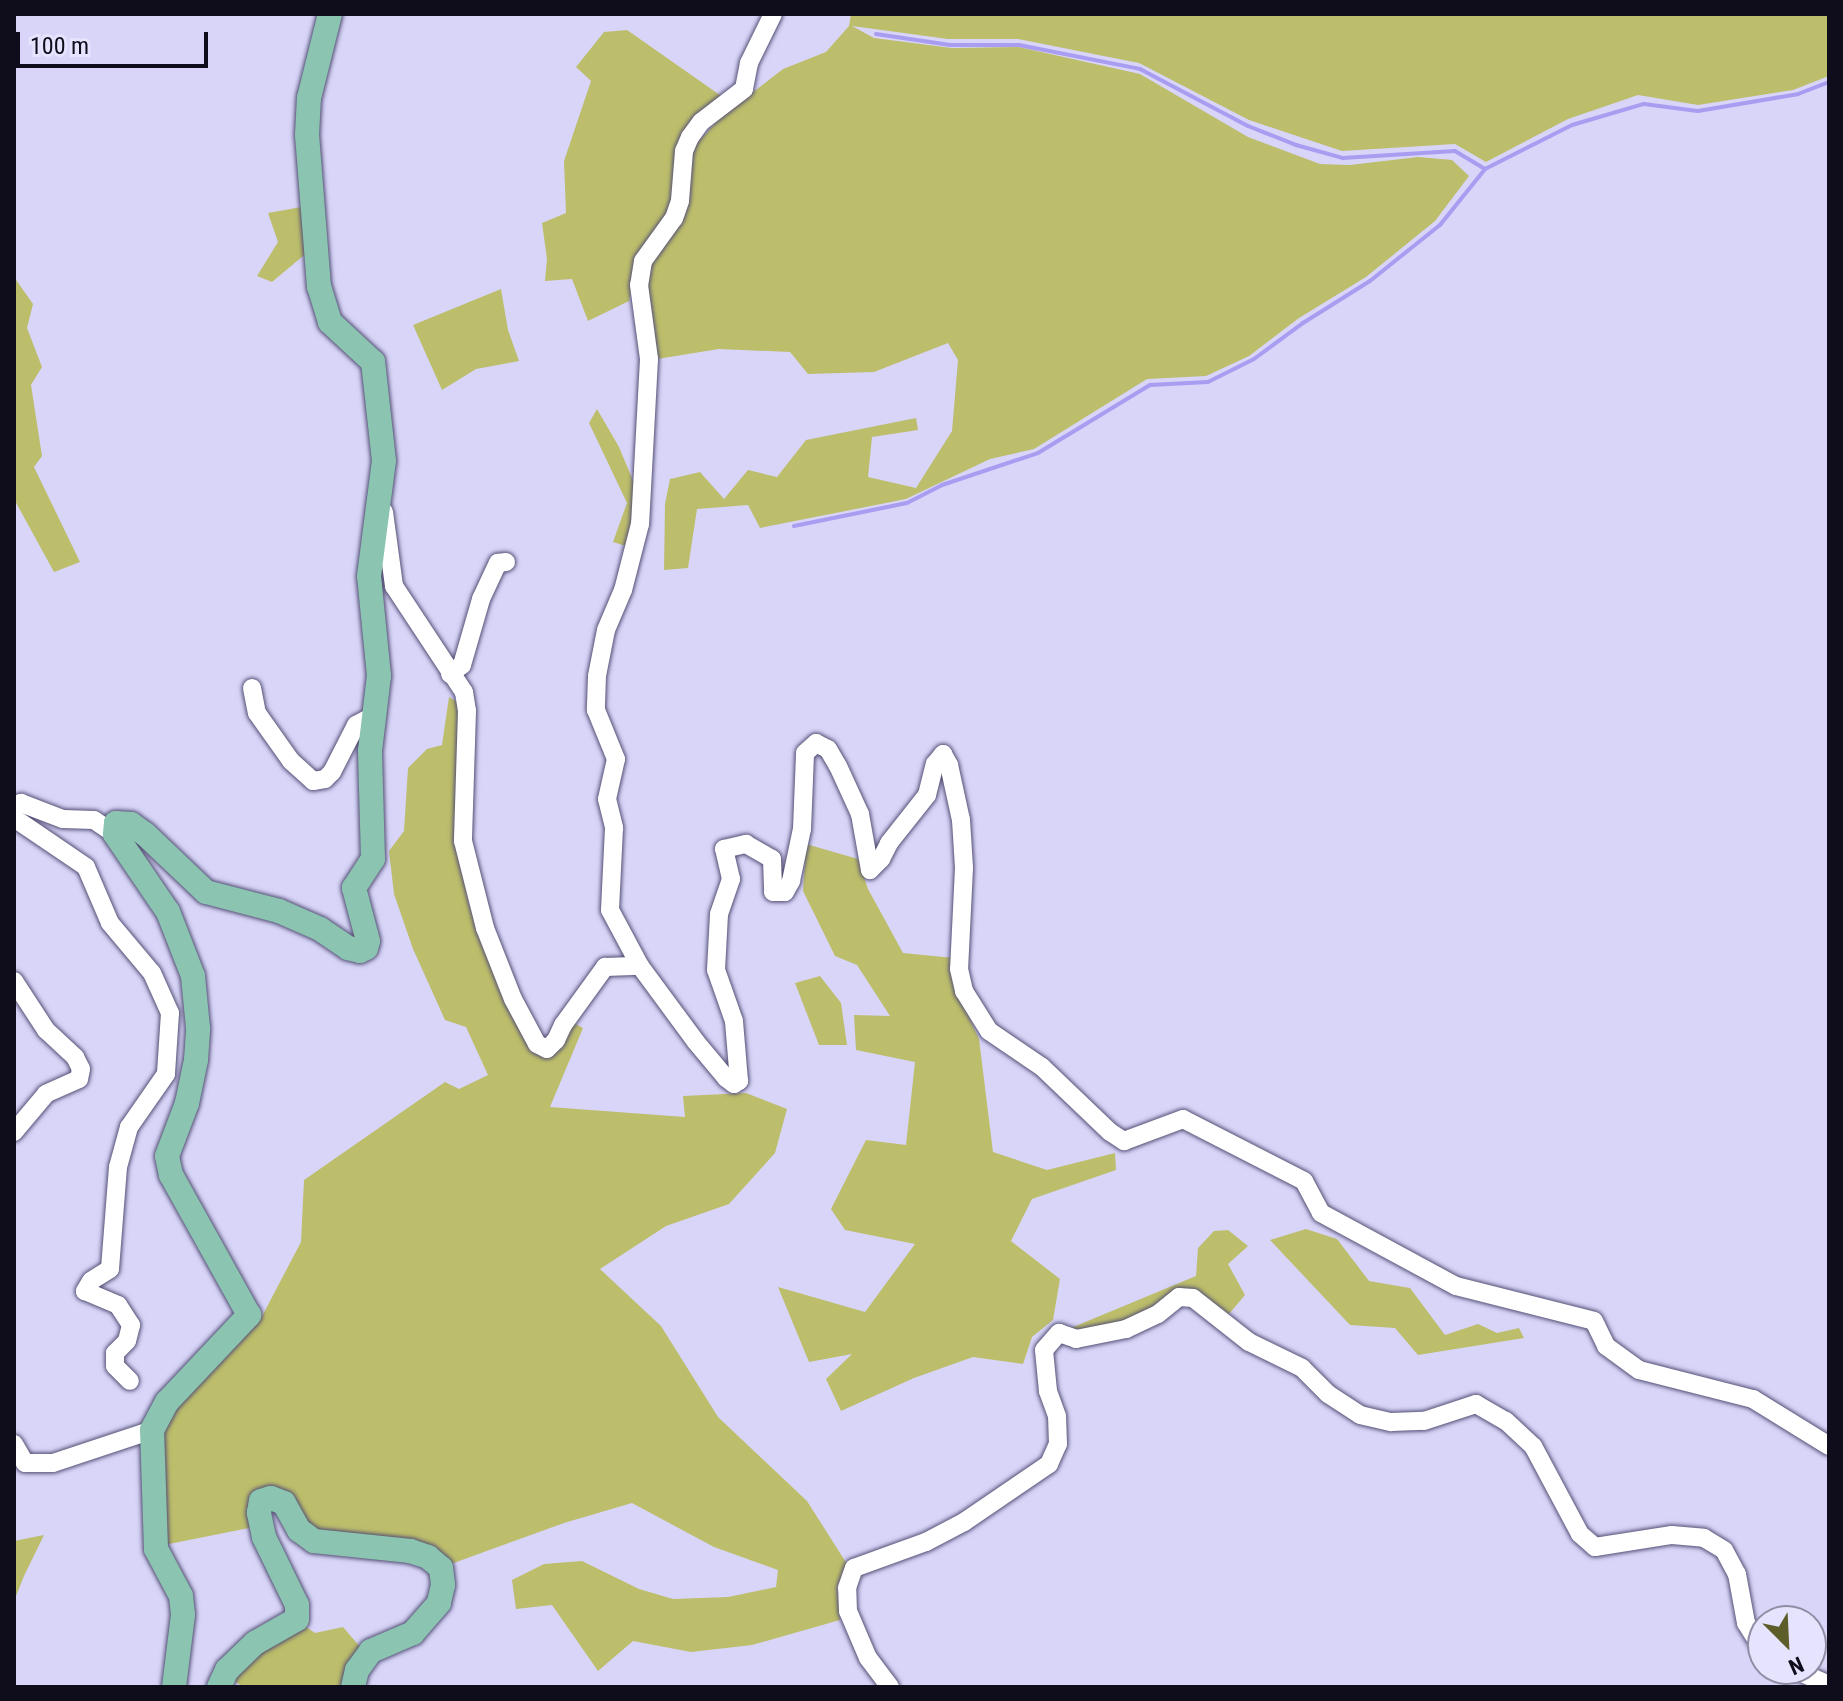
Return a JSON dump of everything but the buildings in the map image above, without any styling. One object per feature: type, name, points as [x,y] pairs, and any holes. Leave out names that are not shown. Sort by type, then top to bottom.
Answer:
[{"type":"main road","points":[[174,1687],[183,1615],[181,1596],[156,1549],[152,1430],[167,1402],[249,1315],[171,1175],[167,1156],[187,1103],[196,1060],[198,1028],[193,976],[168,912],[115,834],[116,823],[131,824],[206,892],[279,911],[360,951],[366,948],[368,941],[354,888],[373,859],[370,751],[379,676],[369,576],[384,461],[373,362],[330,322],[319,287],[308,111],[330,14]]},
{"type":"main road","points":[[219,1687],[227,1670],[255,1643],[297,1619],[297,1605],[274,1560],[259,1513],[261,1501],[271,1498],[284,1503],[299,1530],[314,1541],[410,1551],[428,1557],[441,1568],[443,1585],[439,1603],[413,1633],[371,1651],[357,1670],[353,1687]]},
{"type":"street","points":[[773,14],[749,63],[744,89],[701,122],[690,137],[684,151],[680,201],[674,218],[643,261],[639,285],[649,359],[640,524],[623,590],[606,630],[597,676],[596,710],[616,759],[607,799],[614,828],[610,910],[640,966],[713,1064],[734,1084],[739,1081],[734,1021],[716,970],[719,914],[731,879],[724,849],[746,844],[772,859],[773,892],[785,892],[791,881],[802,829],[805,753],[816,743],[828,749],[855,802],[870,870],[927,795],[935,764],[943,754],[949,765],[961,820],[964,868],[959,969],[964,991],[989,1031],[1042,1067],[1110,1132],[1124,1141],[1183,1119],[1304,1181],[1321,1213],[1456,1286],[1594,1321],[1606,1346],[1639,1370],[1753,1399],[1829,1446]]},
{"type":"street","points":[[381,486],[394,586],[464,692],[467,711],[463,841],[476,900],[513,999],[537,1044],[547,1049],[556,1040],[563,1025],[605,967],[640,966]]},
{"type":"street","points":[[450,674],[462,665],[481,599],[498,563],[506,562]]},
{"type":"street","points":[[252,688],[257,713],[291,761],[313,781],[325,779],[332,772],[356,725],[375,715]]},
{"type":"street","points":[[14,806],[21,803],[63,819],[94,820],[115,834]]},
{"type":"street","points":[[14,818],[86,867],[110,923],[152,973],[170,1013],[166,1074],[129,1127],[118,1167],[110,1269],[91,1281],[85,1291],[118,1305],[131,1325],[127,1341],[115,1353],[115,1366],[130,1381]]},
{"type":"street","points":[[14,981],[46,1030],[75,1057],[81,1069],[79,1079],[46,1094],[14,1132]]},
{"type":"street","points":[[890,1687],[868,1658],[848,1611],[847,1588],[854,1568],[926,1542],[964,1522],[1049,1464],[1058,1444],[1057,1416],[1048,1391],[1044,1350],[1059,1333],[1076,1339],[1126,1329],[1158,1314],[1179,1297],[1193,1298],[1249,1342],[1302,1368],[1328,1394],[1360,1415],[1391,1422],[1424,1421],[1476,1404],[1506,1421],[1533,1446],[1580,1534],[1595,1547],[1672,1535],[1704,1538],[1724,1550],[1737,1574],[1747,1625]]},
{"type":"street","points":[[14,1444],[25,1463],[53,1463],[152,1430]]},
{"type":"shaded area","points":[[851,14],[1829,14],[1829,76],[1793,90],[1698,105],[1638,95],[1568,119],[1486,162],[1455,144],[1342,151],[1249,120],[1139,63],[1018,39],[948,39],[852,26],[874,38],[952,48],[1019,47],[1140,74],[1248,137],[1320,164],[1350,165],[1418,157],[1452,160],[1469,176],[1435,221],[1366,277],[1299,318],[1249,356],[1206,376],[1147,379],[1034,449],[990,459],[906,499],[760,528],[748,505],[697,509],[688,568],[664,570],[665,504],[670,479],[700,472],[724,499],[748,470],[777,477],[806,440],[916,418],[918,430],[872,437],[868,477],[916,488],[952,431],[958,360],[948,343],[874,372],[808,374],[790,352],[719,349],[657,359],[647,286],[650,267],[694,146],[722,116],[783,69],[826,52],[849,26]]},
{"type":"shaded area","points":[[627,30],[727,100],[698,120],[671,214],[635,272],[629,301],[588,321],[572,279],[545,281],[547,259],[542,223],[566,213],[564,161],[591,81],[576,67],[604,32]]},
{"type":"shaded area","points":[[307,206],[309,251],[272,282],[257,276],[278,242],[268,213]]},
{"type":"shaded area","points":[[14,277],[33,304],[27,328],[42,367],[31,385],[42,456],[34,467],[80,562],[54,572],[14,499]]},
{"type":"shaded area","points":[[501,289],[508,330],[519,361],[476,369],[442,390],[413,325]]},
{"type":"shaded area","points":[[597,409],[619,447],[639,495],[629,547],[613,542],[627,503],[589,423]]},
{"type":"shaded area","points":[[449,697],[462,705],[456,841],[469,905],[518,1026],[533,1050],[572,1022],[583,1028],[550,1107],[685,1117],[683,1096],[746,1093],[787,1109],[775,1153],[729,1204],[666,1226],[600,1269],[661,1326],[718,1417],[807,1501],[847,1564],[837,1587],[840,1620],[752,1645],[691,1652],[633,1641],[598,1671],[552,1605],[516,1609],[512,1580],[544,1564],[582,1561],[639,1589],[673,1599],[728,1597],[776,1587],[778,1570],[714,1547],[632,1503],[564,1523],[451,1564],[311,1533],[286,1501],[251,1509],[249,1528],[164,1545],[163,1429],[174,1407],[223,1350],[259,1322],[301,1242],[304,1180],[445,1082],[459,1089],[488,1075],[466,1027],[445,1020],[413,949],[394,894],[389,851],[404,831],[408,768],[427,749],[442,745]]},
{"type":"shaded area","points":[[806,844],[858,859],[868,889],[903,953],[954,958],[962,1002],[979,1039],[993,1152],[1047,1170],[1115,1153],[1116,1170],[1032,1199],[1011,1241],[1060,1279],[1053,1320],[1032,1337],[1023,1364],[973,1357],[914,1378],[841,1411],[826,1379],[852,1354],[809,1362],[778,1287],[865,1312],[915,1244],[845,1230],[831,1209],[866,1140],[906,1145],[915,1062],[856,1050],[854,1015],[890,1016],[857,965],[835,956],[803,891]]},
{"type":"shaded area","points":[[820,976],[841,1003],[847,1045],[819,1045],[795,983]]},
{"type":"shaded area","points":[[1306,1229],[1337,1239],[1369,1281],[1410,1288],[1445,1335],[1478,1324],[1497,1333],[1519,1328],[1524,1338],[1418,1355],[1395,1328],[1350,1325],[1270,1240]]},
{"type":"shaded area","points":[[1228,1230],[1248,1246],[1228,1264],[1245,1295],[1229,1314],[1197,1293],[1119,1327],[1066,1330],[1196,1276],[1198,1248],[1214,1231]]},
{"type":"shaded area","points":[[44,1535],[24,1576],[14,1601],[14,1541]]},
{"type":"shaded area","points":[[299,1622],[315,1633],[343,1627],[362,1649],[345,1687],[243,1687],[230,1678]]},
{"type":"waterway","points":[[876,34],[950,45],[1019,45],[1140,69],[1248,126],[1296,145],[1343,158],[1455,151],[1485,169]]},
{"type":"waterway","points":[[794,526],[907,503],[942,485],[1038,453],[1150,385],[1208,382],[1254,359],[1303,323],[1370,281],[1440,225],[1485,169],[1572,125],[1644,104],[1698,111],[1798,94],[1829,82]]}]
